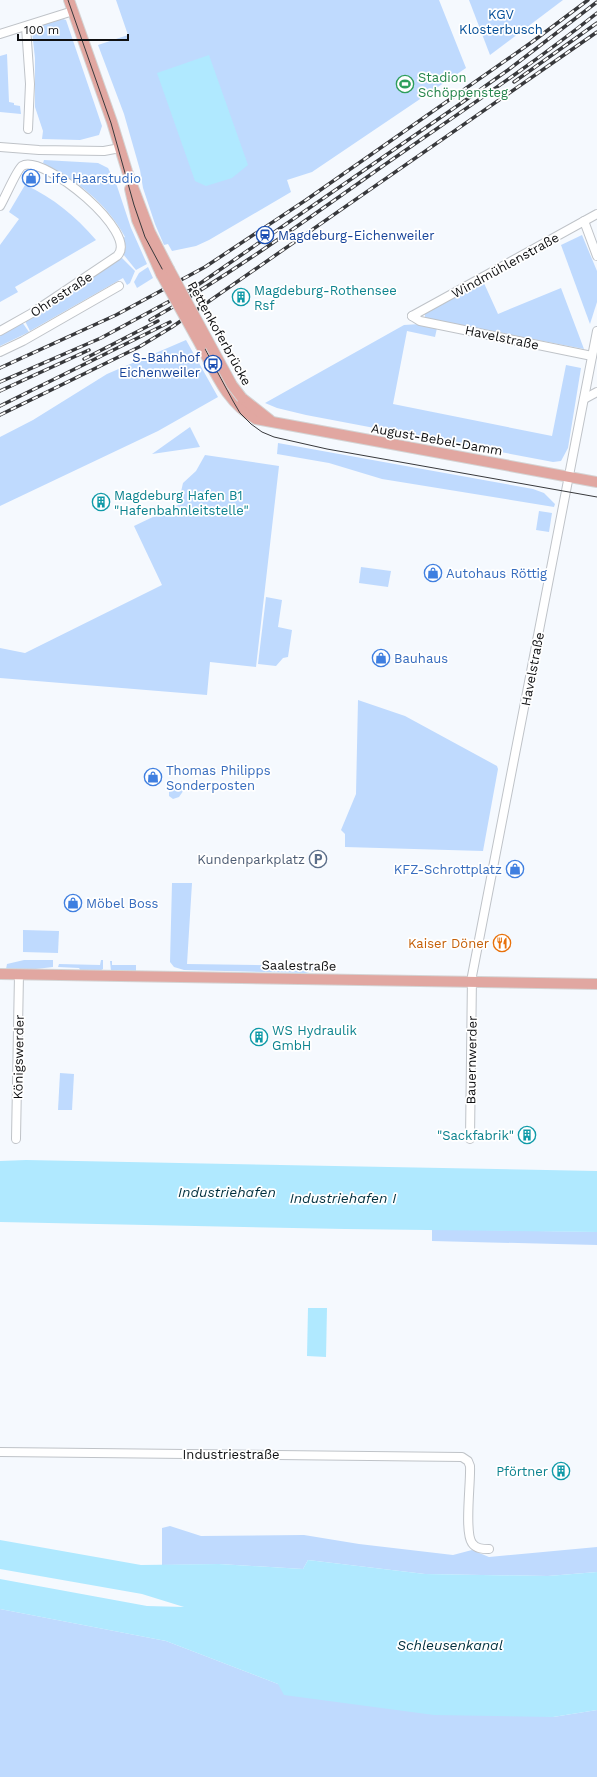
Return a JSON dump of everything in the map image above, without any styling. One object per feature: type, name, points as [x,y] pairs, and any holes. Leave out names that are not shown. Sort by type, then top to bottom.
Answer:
[{"type":"main road","name":"Pettenkoferbrücke","points":[[70,0],[127,171],[132,205],[136,220],[165,271],[224,389],[248,409]]},
{"type":"main road","name":"August-Bebel-Damm","points":[[248,409],[256,419],[597,482]]},
{"type":"main road","name":"Saalestraße","points":[[0,974],[597,984]]},
{"type":"street","points":[[0,34],[73,11]]},
{"type":"street","points":[[26,27],[30,84],[28,129]]},
{"type":"street","points":[[0,147],[39,150],[104,151],[120,148]]},
{"type":"street","name":"Ohrestraße","points":[[0,206],[21,167],[28,164],[37,166],[69,184],[95,205],[118,236],[122,246],[120,253],[73,287],[0,331]]},
{"type":"street","name":"Windmühlenstraße","points":[[412,316],[597,214]]},
{"type":"street","points":[[584,221],[597,256]]},
{"type":"street","name":"Ohrestraße","points":[[0,352],[23,341],[119,286]]},
{"type":"street","name":"Havelstraße","points":[[412,316],[420,320],[592,356]]},
{"type":"street","name":"Havelstraße","points":[[472,982],[597,331]]},
{"type":"street","points":[[584,399],[597,392]]},
{"type":"street","name":"Königswerder","points":[[16,1139],[19,974]]},
{"type":"street","name":"Bauernwerder","points":[[470,1139],[472,982]]},
{"type":"street","name":"Industriestraße","points":[[0,1452],[462,1457],[468,1461],[470,1468],[468,1520],[470,1540],[476,1547],[489,1549]]},
{"type":"green space","points":[[116,0],[439,0],[466,68],[312,172],[287,180],[291,192],[209,240],[196,246],[172,251],[168,244],[164,245],[155,224],[143,188],[140,170],[124,114],[98,45],[128,35]]},
{"type":"green space","name":"KGV Klosterbusch","points":[[469,0],[563,0],[490,55]]},
{"type":"green space","points":[[63,19],[66,20],[102,126],[99,135],[80,140],[42,139],[43,131],[35,107],[35,58],[32,32],[39,26]]},
{"type":"green space","points":[[7,54],[9,102],[20,106],[21,114],[0,112],[0,56]]},
{"type":"green space","points":[[44,160],[98,163],[108,168],[117,186],[131,228],[147,264],[136,270],[123,254],[126,247],[123,238],[125,237],[109,213],[79,185],[43,163]]},
{"type":"green space","points":[[25,185],[36,190],[64,208],[96,240],[15,287],[18,292],[0,302],[0,245],[19,219],[9,212]]},
{"type":"green space","points":[[582,235],[597,271],[597,302],[590,324],[561,245]]},
{"type":"green space","points":[[121,257],[135,271],[130,283],[127,285],[123,278],[30,331],[25,321]]},
{"type":"green space","points":[[148,267],[153,278],[137,288],[134,282],[139,273]]},
{"type":"green space","points":[[483,281],[498,314],[561,288],[584,349],[425,318],[425,311]]},
{"type":"green space","points":[[22,322],[29,332],[0,346],[0,334]]},
{"type":"green space","points":[[420,324],[437,328],[435,337],[407,331],[393,404],[552,436],[566,365],[581,368],[568,448],[561,461],[553,462],[306,415],[277,408],[265,403],[404,325]]},
{"type":"green space","points":[[186,340],[218,397],[158,431],[0,506],[0,437],[33,420],[107,374]]},
{"type":"green space","points":[[190,427],[200,447],[152,454]]},
{"type":"green space","points":[[278,443],[533,489],[544,493],[555,504],[554,507],[382,479],[329,463],[277,454]]},
{"type":"green space","points":[[205,455],[279,466],[256,667],[210,662],[207,695],[0,678],[0,648],[25,653],[162,585],[134,526],[178,505],[183,483],[196,471]]},
{"type":"green space","points":[[539,511],[552,513],[549,532],[536,530]]},
{"type":"green space","points":[[361,567],[391,571],[388,587],[359,583]]},
{"type":"green space","points":[[266,597],[282,600],[278,627],[292,630],[288,657],[283,658],[276,666],[258,664]]},
{"type":"green space","points":[[358,700],[405,716],[497,766],[498,769],[483,851],[345,847],[345,834],[341,830],[356,794]]},
{"type":"green space","points":[[169,785],[180,785],[181,787],[186,787],[179,797],[173,799],[169,796]]},
{"type":"green space","points":[[172,883],[192,883],[187,964],[315,966],[314,971],[305,973],[184,970],[174,967],[170,962]]},
{"type":"green space","points":[[23,930],[59,931],[58,953],[23,952]]},
{"type":"green space","points":[[24,960],[53,960],[53,967],[36,970],[6,969],[7,964]]},
{"type":"green space","points":[[101,960],[103,960],[103,969],[100,971],[81,971],[79,968],[58,967],[59,964],[100,965]]},
{"type":"green space","points":[[110,961],[112,961],[112,965],[136,965],[136,972],[111,971]]},
{"type":"green space","points":[[60,1073],[74,1074],[72,1110],[58,1110]]},
{"type":"green space","points":[[432,1229],[597,1232],[597,1245],[432,1241]]},
{"type":"green space","points":[[170,1526],[201,1536],[304,1535],[359,1544],[453,1555],[472,1550],[489,1557],[597,1547],[597,1572],[548,1576],[425,1574],[308,1560],[303,1569],[219,1564],[162,1565],[162,1528]]},
{"type":"green space","points":[[0,1609],[166,1641],[278,1684],[553,1717],[597,1710],[597,1777],[0,1777]]},
{"type":"water","points":[[209,55],[248,165],[232,178],[206,186],[195,181],[157,73]]},
{"type":"water","name":"Industriehafen I","points":[[26,1160],[597,1171],[597,1232],[345,1229],[0,1222],[0,1161]]},
{"type":"water","points":[[308,1308],[327,1308],[326,1357],[307,1356]]},
{"type":"water","name":"Schleusenkanal","points":[[0,1540],[141,1565],[219,1564],[303,1569],[308,1560],[425,1574],[548,1576],[597,1572],[597,1710],[553,1717],[434,1715],[284,1695],[278,1684],[166,1641],[0,1609],[0,1579],[147,1606],[184,1607],[142,1594],[0,1569]]},
{"type":"tram line","points":[[68,0],[111,123],[134,205],[145,237],[233,401],[240,413],[251,424],[262,432],[274,437],[327,449],[597,497]]},
{"type":"railway","points":[[0,368],[116,315],[205,267],[306,200],[532,42],[588,0]]},
{"type":"railway","points":[[0,382],[101,338],[192,289],[508,70],[597,2]]},
{"type":"railway","points":[[150,320],[209,285],[295,228],[517,73],[597,13]]},
{"type":"railway","points":[[514,82],[597,23]]},
{"type":"railway","points":[[0,415],[139,347],[172,327],[597,32]]},
{"type":"railway","points":[[84,359],[158,321]]},
{"type":"railway","points":[[0,406],[170,322]]},
{"type":"railway","points":[[0,391],[89,350]]},
{"type":"place","name":"Stadion Schöppensteg","points":[[405,84]]},
{"type":"place","name":"Life Haarstudio","points":[[31,178]]},
{"type":"place","name":"Magdeburg-Eichenweiler","points":[[265,235]]},
{"type":"place","name":"Magdeburg-Rothensee Rsf","points":[[241,297]]},
{"type":"place","name":"S-Bahnhof Eichenweiler","points":[[213,364]]},
{"type":"place","name":"Magdeburg Hafen B1 \"Hafenbahnleitstelle\"","points":[[101,502]]},
{"type":"place","name":"Autohaus Röttig","points":[[433,573]]},
{"type":"place","name":"Bauhaus","points":[[381,658]]},
{"type":"place","name":"Thomas Philipps Sonderposten","points":[[153,777]]},
{"type":"place","name":"Kundenparkplatz","points":[[318,859]]},
{"type":"place","name":"KFZ-Schrottplatz","points":[[515,869]]},
{"type":"place","name":"Möbel Boss","points":[[73,903]]},
{"type":"place","name":"Kaiser Döner","points":[[502,943]]},
{"type":"place","name":"WS Hydraulik GmbH","points":[[259,1037]]},
{"type":"place","name":"\"Sackfabrik\"","points":[[527,1135]]},
{"type":"place","name":"Pförtner","points":[[561,1471]]},
{"type":"water label","name":"Industriehafen","points":[[227,1192]]}]
